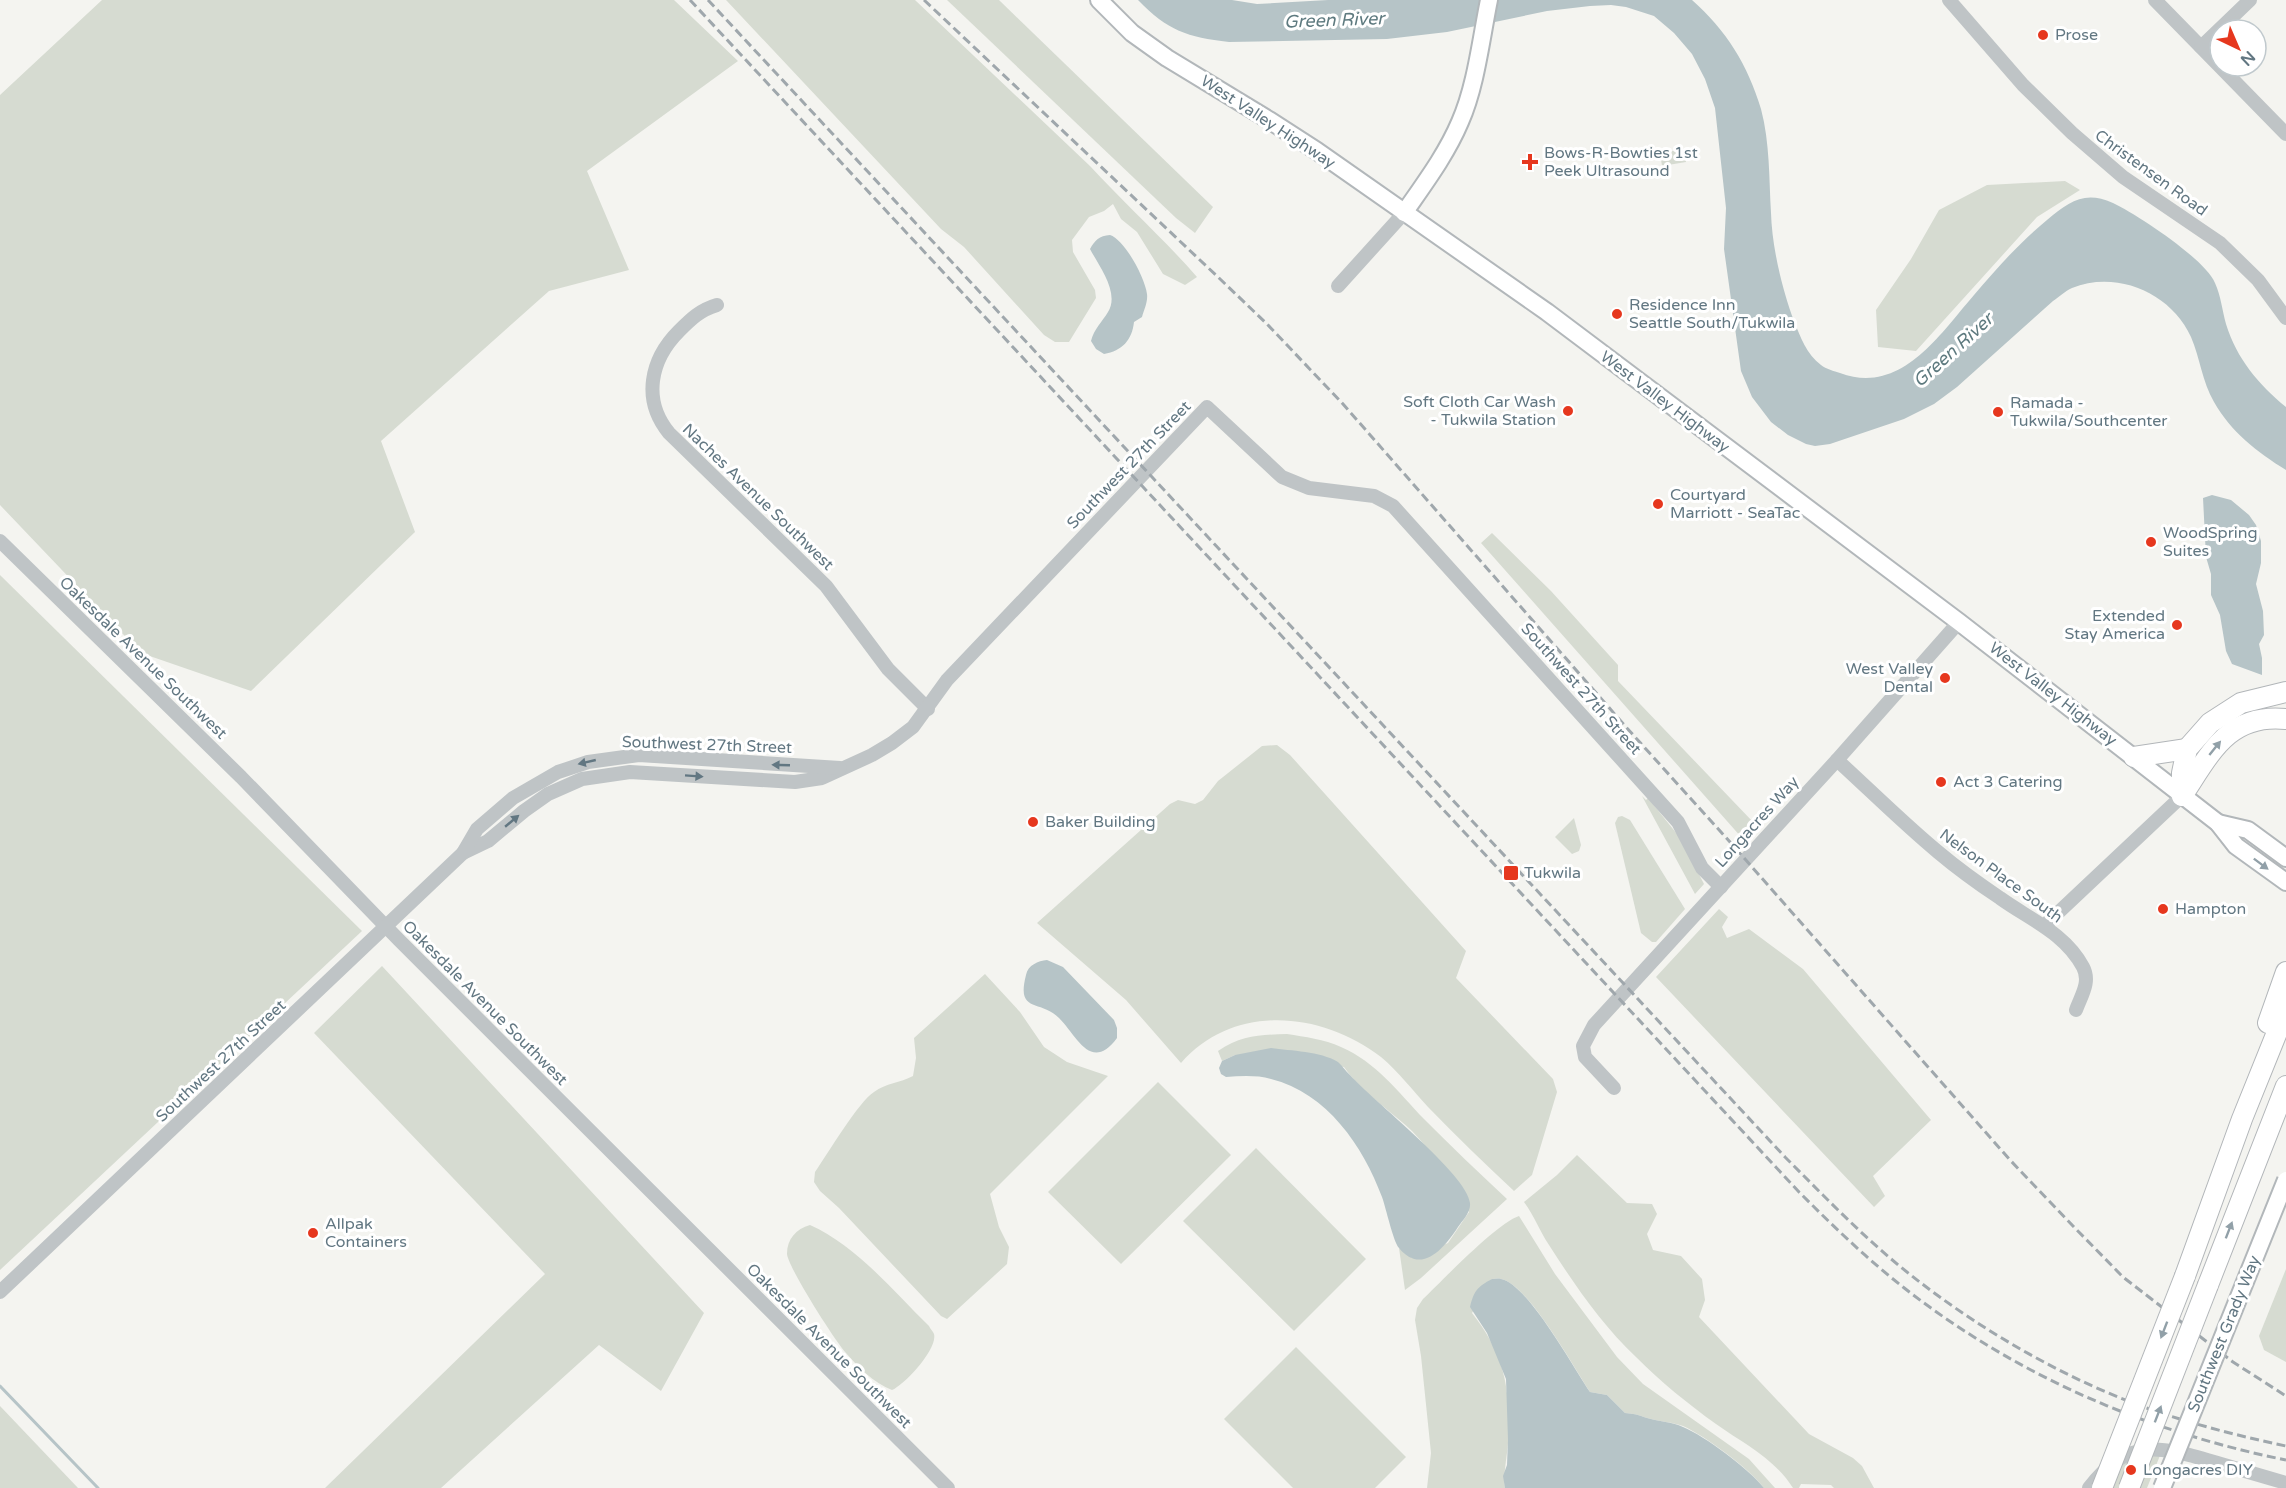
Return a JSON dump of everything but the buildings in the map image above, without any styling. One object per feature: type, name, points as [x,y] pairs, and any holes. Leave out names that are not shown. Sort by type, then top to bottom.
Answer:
[{"type":"highway","points":[[2182,796],[2182,773],[2187,749],[2210,723],[2241,703],[2286,692]]},
{"type":"highway","points":[[2182,796],[2212,750],[2226,734],[2253,720],[2286,719]]},
{"type":"highway","points":[[2134,757],[2187,749]]},
{"type":"highway","points":[[2242,1119],[2250,1077],[2286,972]]},
{"type":"highway","points":[[2102,1488],[2185,1276],[2242,1119],[2286,1010]]},
{"type":"highway","points":[[2129,1488],[2286,1086]]},
{"type":"highway","points":[[2264,1141],[2286,1096]]},
{"type":"main road","name":"West Valley Highway","points":[[1099,0],[1132,33],[1167,58],[1269,120],[1547,312],[1959,622],[2218,823],[2236,846],[2286,882]]},
{"type":"main road","points":[[1404,213],[1452,141],[1462,120],[1489,0]]},
{"type":"main road","name":"West Valley Highway","points":[[2218,823],[2248,830],[2286,858]]},
{"type":"main road","name":"Southwest Grady Way","points":[[2162,1488],[2286,1180]]},
{"type":"street","name":"Christensen Road","points":[[1949,0],[2023,85],[2072,134],[2122,176],[2203,230],[2234,255],[2258,280],[2286,318]]},
{"type":"street","points":[[2155,0],[2286,134]]},
{"type":"street","points":[[2201,47],[2250,0]]},
{"type":"street","points":[[1338,286],[1404,213]]},
{"type":"street","name":"Naches Avenue Southwest","points":[[717,305],[695,315],[668,342],[658,357],[652,390],[660,422],[826,586],[888,669],[928,709]]},
{"type":"street","name":"Southwest 27th Street","points":[[0,1292],[463,853],[477,829],[513,798],[558,772],[588,762],[639,755],[840,768],[872,755],[913,727],[947,680],[1208,407],[1282,477],[1309,488],[1362,493],[1384,501],[1401,514],[1678,822],[1702,868],[1721,887]]},
{"type":"street","name":"Oakesdale Avenue Southwest","points":[[0,541],[241,777],[386,927],[948,1488]]},
{"type":"street","name":"Longacres Way","points":[[1614,1088],[1585,1057],[1583,1046],[1593,1025],[1837,760],[1959,622]]},
{"type":"street","name":"Nelson Place South","points":[[1837,760],[1938,852],[2000,898],[2045,925],[2070,950],[2083,966],[2086,974],[2086,985],[2076,1010]]},
{"type":"street","points":[[2045,925],[2182,796]]},
{"type":"street","points":[[2090,1488],[2100,1473],[2112,1462],[2134,1451],[2150,1449],[2172,1450],[2286,1483]]},
{"type":"shaded area","points":[[102,0],[674,0],[738,61],[587,171],[629,270],[549,291],[381,441],[415,532],[251,691],[141,653],[0,505],[0,95]]},
{"type":"shaded area","points":[[726,0],[915,0],[1090,166],[1197,277],[1185,285],[1163,274],[1137,232],[1121,219],[1113,204],[1104,211],[1089,217],[1072,240],[1073,252],[1095,290],[1096,298],[1069,342],[1055,342],[1044,335],[964,247],[941,229]]},
{"type":"shaded area","points":[[947,0],[999,0],[1213,207],[1195,233],[1176,218]]},
{"type":"shaded area","points":[[1684,149],[1686,162],[1662,166],[1660,153]]},
{"type":"shaded area","points":[[2065,181],[2080,190],[2037,217],[1916,351],[1878,347],[1876,310],[1911,259],[1939,210],[1987,185]]},
{"type":"shaded area","points":[[1492,533],[1551,591],[1618,665],[1618,681],[1754,823],[1742,838],[1481,543]]},
{"type":"shaded area","points":[[0,575],[362,931],[0,1270]]},
{"type":"shaded area","points":[[1277,745],[1290,755],[1466,951],[1456,978],[1553,1079],[1557,1092],[1532,1175],[1514,1191],[1422,1101],[1388,1063],[1357,1042],[1332,1030],[1305,1023],[1278,1020],[1252,1023],[1226,1030],[1202,1044],[1181,1063],[1126,1000],[1037,923],[1170,804],[1178,800],[1195,804],[1203,800],[1218,781],[1262,746]]},
{"type":"shaded area","points":[[1642,796],[1646,800],[1648,798],[1681,839],[1704,884],[1695,894]]},
{"type":"shaded area","points":[[1622,816],[1630,820],[1685,909],[1656,942],[1652,942],[1641,933],[1615,823],[1618,817]]},
{"type":"shaded area","points":[[1574,818],[1581,845],[1579,851],[1572,854],[1555,837]]},
{"type":"shaded area","points":[[1719,909],[1728,917],[1722,927],[1727,938],[1749,929],[1803,969],[1931,1120],[1873,1176],[1885,1196],[1874,1207],[1656,977]]},
{"type":"shaded area","points":[[382,966],[704,1313],[661,1391],[599,1345],[441,1488],[325,1488],[545,1274],[314,1033]]},
{"type":"shaded area","points":[[985,974],[1020,1012],[1044,1047],[1067,1062],[1108,1076],[990,1194],[999,1227],[1009,1247],[1007,1264],[947,1319],[941,1316],[839,1208],[820,1191],[814,1182],[815,1172],[868,1097],[883,1087],[913,1076],[916,1058],[914,1038]]},
{"type":"shaded area","points":[[1287,1034],[1335,1044],[1354,1053],[1376,1069],[1507,1199],[1405,1290],[1399,1248],[1412,1258],[1448,1243],[1469,1212],[1420,1140],[1359,1085],[1344,1067],[1235,1055],[1222,1061],[1218,1051],[1251,1037]]},
{"type":"shaded area","points":[[1158,1082],[1231,1155],[1121,1264],[1048,1192]]},
{"type":"shaded area","points":[[1256,1148],[1366,1259],[1294,1331],[1183,1221]]},
{"type":"shaded area","points":[[1577,1155],[1627,1203],[1652,1204],[1657,1214],[1647,1234],[1653,1250],[1681,1256],[1702,1279],[1705,1300],[1699,1317],[1809,1434],[1853,1458],[1862,1466],[1874,1488],[1834,1488],[1831,1485],[1801,1484],[1799,1488],[1793,1488],[1768,1460],[1685,1401],[1665,1384],[1612,1331],[1568,1274],[1524,1202]]},
{"type":"shaded area","points":[[1519,1216],[1555,1274],[1617,1357],[1643,1384],[1749,1459],[1775,1488],[1764,1488],[1738,1462],[1683,1426],[1625,1413],[1607,1395],[1590,1392],[1550,1328],[1524,1295],[1512,1284],[1501,1279],[1492,1279],[1472,1313],[1492,1344],[1504,1374],[1509,1424],[1505,1488],[1427,1488],[1431,1453],[1415,1320],[1417,1308],[1423,1299],[1484,1240]]},
{"type":"shaded area","points":[[810,1225],[859,1257],[934,1333],[934,1341],[926,1357],[912,1374],[892,1390],[867,1374],[840,1346],[803,1288],[789,1261],[787,1254],[791,1239],[800,1229]]},
{"type":"shaded area","points":[[2286,1269],[2286,1362],[2264,1350],[2259,1336]]},
{"type":"shaded area","points":[[1296,1347],[1406,1457],[1375,1488],[1293,1488],[1224,1419]]},
{"type":"shaded area","points":[[0,1406],[78,1488],[0,1488]]},
{"type":"shaded area","name":"Longacres DIY","points":[[2161,1453],[2147,1488],[2095,1488],[2115,1463]]},
{"type":"water","name":"Green River","points":[[1138,0],[1232,0],[1257,4],[1328,0],[1692,0],[1704,11],[1734,49],[1756,93],[1766,135],[1772,226],[1782,282],[1801,339],[1821,365],[1840,373],[1862,378],[1882,376],[1900,369],[1933,343],[2000,265],[2047,220],[2077,200],[2103,199],[2154,227],[2185,250],[2209,273],[2217,288],[2226,324],[2242,360],[2266,389],[2286,407],[2286,470],[2265,456],[2228,423],[2214,402],[2207,386],[2191,337],[2170,308],[2141,289],[2107,282],[2089,283],[2067,291],[1957,387],[1934,404],[1904,419],[1830,444],[1815,446],[1788,435],[1771,422],[1752,397],[1741,371],[1724,249],[1726,208],[1715,108],[1705,79],[1692,54],[1674,33],[1654,16],[1626,7],[1590,6],[1547,11],[1447,32],[1387,39],[1229,42],[1201,38],[1179,31],[1159,19]]},
{"type":"water","points":[[1110,235],[1122,244],[1133,260],[1147,297],[1142,317],[1134,322],[1125,344],[1104,354],[1096,349],[1091,341],[1108,312],[1112,297],[1103,271],[1090,249],[1098,239]]},
{"type":"water","points":[[2212,495],[2231,500],[2249,515],[2256,525],[2261,541],[2261,563],[2256,584],[2263,611],[2264,635],[2259,644],[2262,675],[2232,664],[2226,651],[2220,615],[2211,595],[2211,574],[2206,557],[2203,498]]},
{"type":"water","points":[[1047,960],[1063,967],[1114,1020],[1117,1038],[1108,1048],[1100,1052],[1092,1052],[1085,1048],[1052,1012],[1027,1001],[1024,996],[1024,987],[1027,972],[1034,964]]},
{"type":"water","points":[[1271,1048],[1314,1054],[1338,1062],[1453,1175],[1465,1190],[1470,1206],[1464,1219],[1440,1250],[1424,1259],[1416,1259],[1408,1256],[1399,1248],[1382,1197],[1365,1159],[1340,1124],[1326,1109],[1291,1086],[1271,1079],[1255,1076],[1226,1077],[1221,1074],[1219,1068],[1222,1061],[1235,1055]]},
{"type":"water","points":[[1492,1279],[1501,1279],[1512,1284],[1524,1296],[1550,1329],[1590,1392],[1607,1395],[1625,1413],[1675,1424],[1692,1431],[1738,1463],[1764,1488],[1505,1488],[1503,1476],[1507,1465],[1508,1440],[1506,1379],[1487,1333],[1470,1307],[1477,1290]]},
{"type":"waterway","points":[[0,1386],[98,1488]]},
{"type":"railway","points":[[690,0],[1799,1192],[1849,1241],[1903,1287],[1946,1319],[2037,1373],[2084,1396],[2183,1434],[2286,1460]]},
{"type":"railway","points":[[708,0],[1785,1157],[1862,1233],[1939,1297],[1998,1336],[2061,1371],[2158,1412],[2222,1431],[2286,1446]]},
{"type":"railway","points":[[924,0],[1267,324],[1343,404],[2010,1160],[2073,1226],[2123,1277],[2233,1362],[2286,1396]]},
{"type":"place","name":"Prose","points":[[2043,35]]},
{"type":"place","name":"Bows-R-Bowties 1st Peek Ultrasound","points":[[1530,162]]},
{"type":"place","name":"Residence Inn Seattle South/Tukwila","points":[[1617,314]]},
{"type":"place","name":"Soft Cloth Car Wash - Tukwila Station","points":[[1568,411]]},
{"type":"place","name":"Ramada - Tukwila/Southcenter","points":[[1998,412]]},
{"type":"place","name":"Courtyard Marriott - SeaTac","points":[[1658,504]]},
{"type":"place","name":"WoodSpring Suites","points":[[2151,542]]},
{"type":"place","name":"Extended Stay America","points":[[2177,625]]},
{"type":"place","name":"West Valley Dental","points":[[1945,678]]},
{"type":"place","name":"Act 3 Catering","points":[[1941,782]]},
{"type":"place","name":"Baker Building","points":[[1033,822]]},
{"type":"place","name":"Tukwila","points":[[1511,873]]},
{"type":"place","name":"Hampton","points":[[2163,909]]},
{"type":"place","name":"Allpak Containers","points":[[313,1233]]},
{"type":"place","name":"Longacres DIY","points":[[2131,1470]]}]
